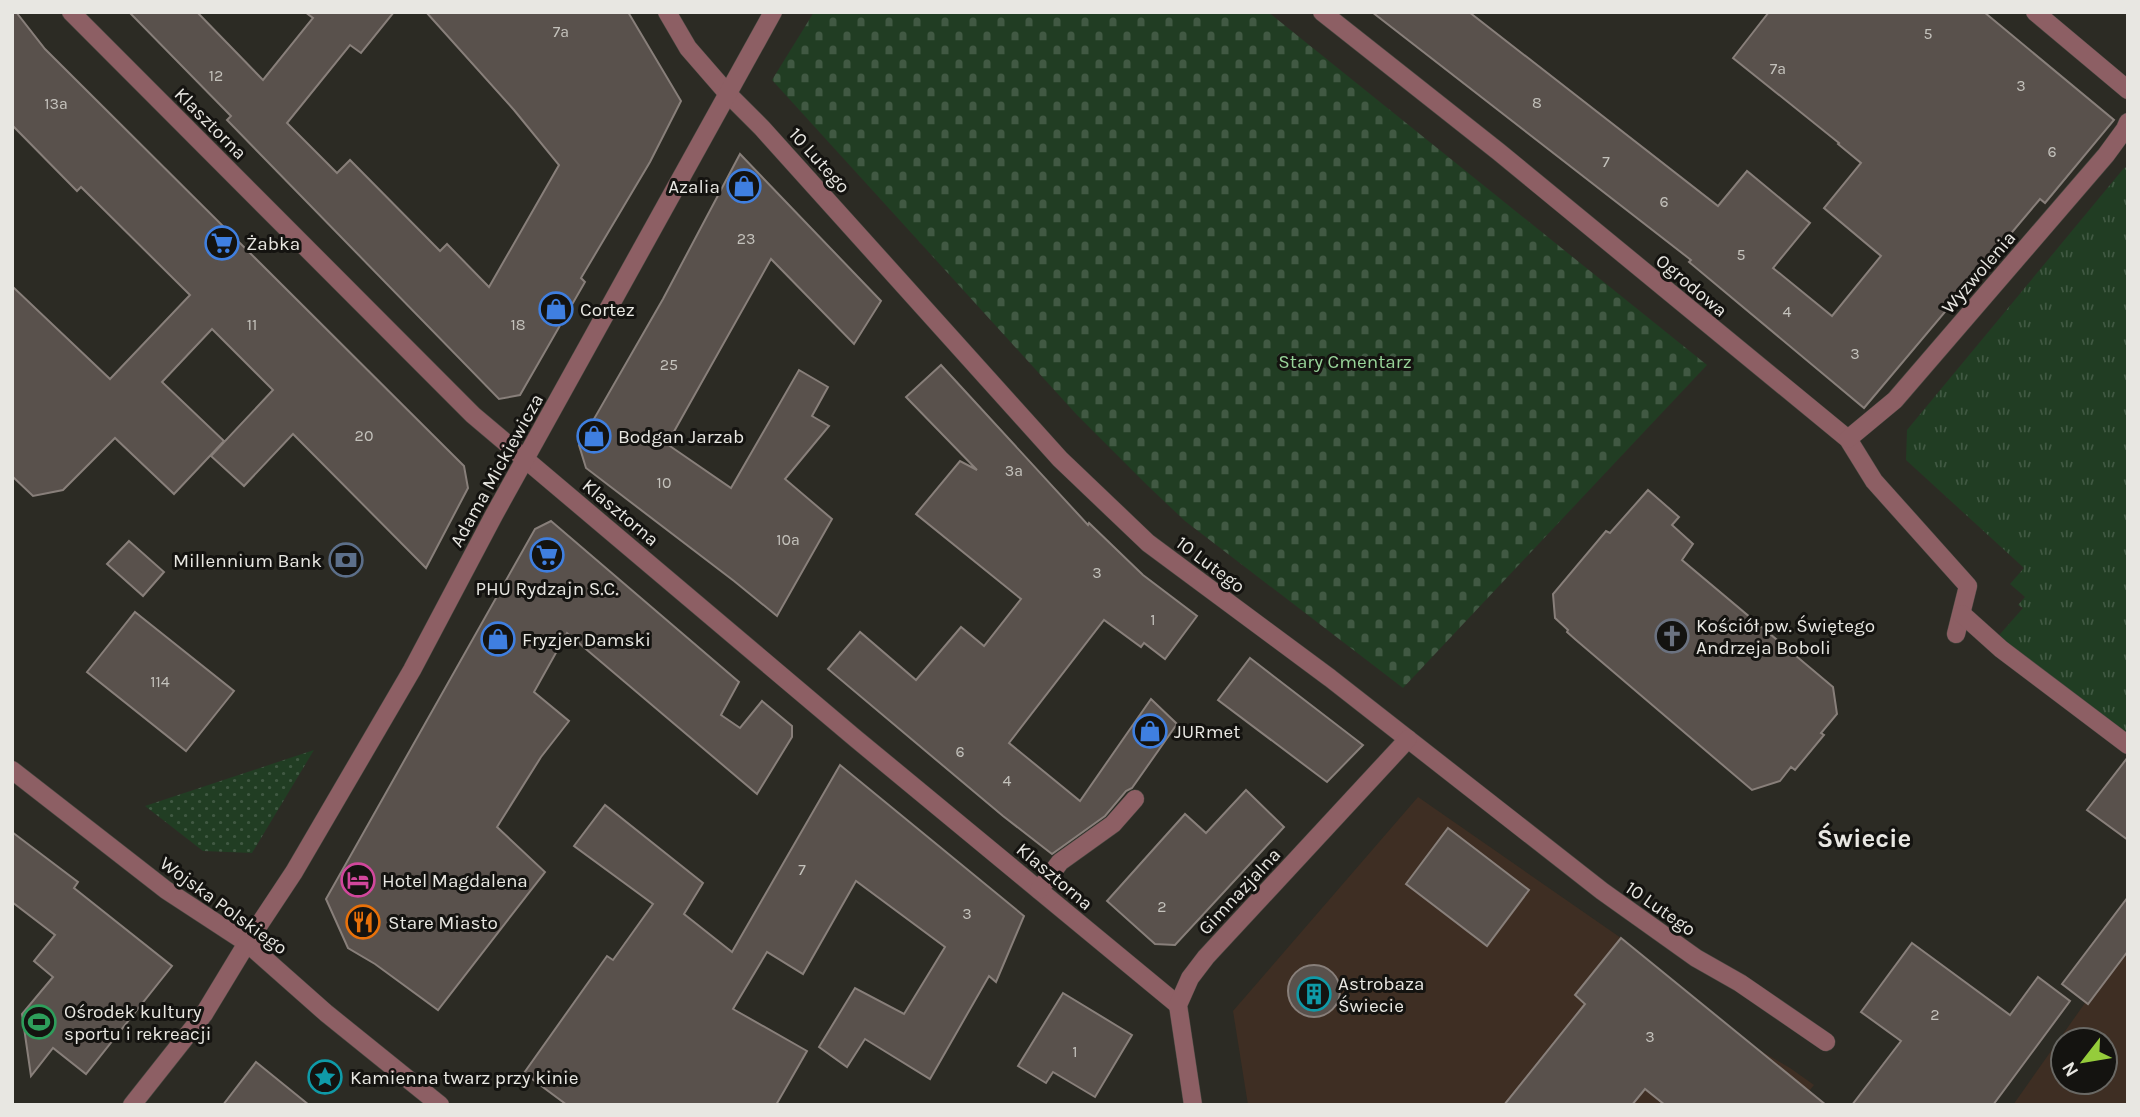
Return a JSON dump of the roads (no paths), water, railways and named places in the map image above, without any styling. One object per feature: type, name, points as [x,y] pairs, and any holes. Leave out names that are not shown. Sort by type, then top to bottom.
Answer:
[{"type":"street","name":"Klasztorna","points":[[71,12],[473,415],[855,738],[1178,1005]]},
{"type":"street","name":"10 Lutego","points":[[667,12],[688,47],[728,94],[762,128],[1069,468],[1148,542],[1408,739],[1602,891],[1696,958],[1740,983],[1826,1042]]},
{"type":"street","name":"Adama Mickiewicza","points":[[132,1105],[204,1014],[294,872],[412,670],[524,459],[773,12]]},
{"type":"street","name":"Ogrodowa","points":[[1322,12],[1499,152],[1849,439],[1874,481],[1968,586],[1956,634]]},
{"type":"street","points":[[2035,12],[2128,90]]},
{"type":"street","name":"Wyzwolenia","points":[[1849,439],[1895,400],[2106,155],[2128,122]]},
{"type":"street","points":[[1962,614],[2001,649],[2128,745]]},
{"type":"street","name":"Gimnazjalna","points":[[1178,1005],[1190,978],[1206,957],[1408,739]]},
{"type":"street","name":"Wojska Polskiego","points":[[12,770],[166,890],[247,943],[326,1013],[440,1105]]},
{"type":"street","points":[[1039,890],[1060,862],[1113,824],[1135,799]]},
{"type":"street","points":[[1178,1005],[1193,1105]]},
{"type":"place","name":"Azalia","points":[[744,186]]},
{"type":"place","name":"Żabka","points":[[222,243]]},
{"type":"place","name":"Cortez","points":[[556,309]]},
{"type":"place","name":"Bodgan Jarzab","points":[[594,436]]},
{"type":"place","name":"PHU Rydzajn S.C.","points":[[547,555]]},
{"type":"place","name":"Millennium Bank","points":[[346,560]]},
{"type":"place","name":"Kościół pw. Świętego Andrzeja Boboli","points":[[1672,636]]},
{"type":"place","name":"Fryzjer Damski","points":[[498,639]]},
{"type":"place","name":"JURmet","points":[[1150,731]]},
{"type":"place","name":"Hotel Magdalena","points":[[358,880]]},
{"type":"place","name":"Stare Miasto","points":[[363,922]]},
{"type":"place","name":"Astrobaza Świecie","points":[[1314,994]]},
{"type":"place","name":"Ośrodek kultury sportu i rekreacji","points":[[39,1022]]},
{"type":"place","name":"Kamienna twarz przy kinie","points":[[325,1077]]},
{"type":"district","name":"Świecie","points":[[1864,838]]},
{"type":"park label","name":"Stary Cmentarz","points":[[1345,361]]}]
